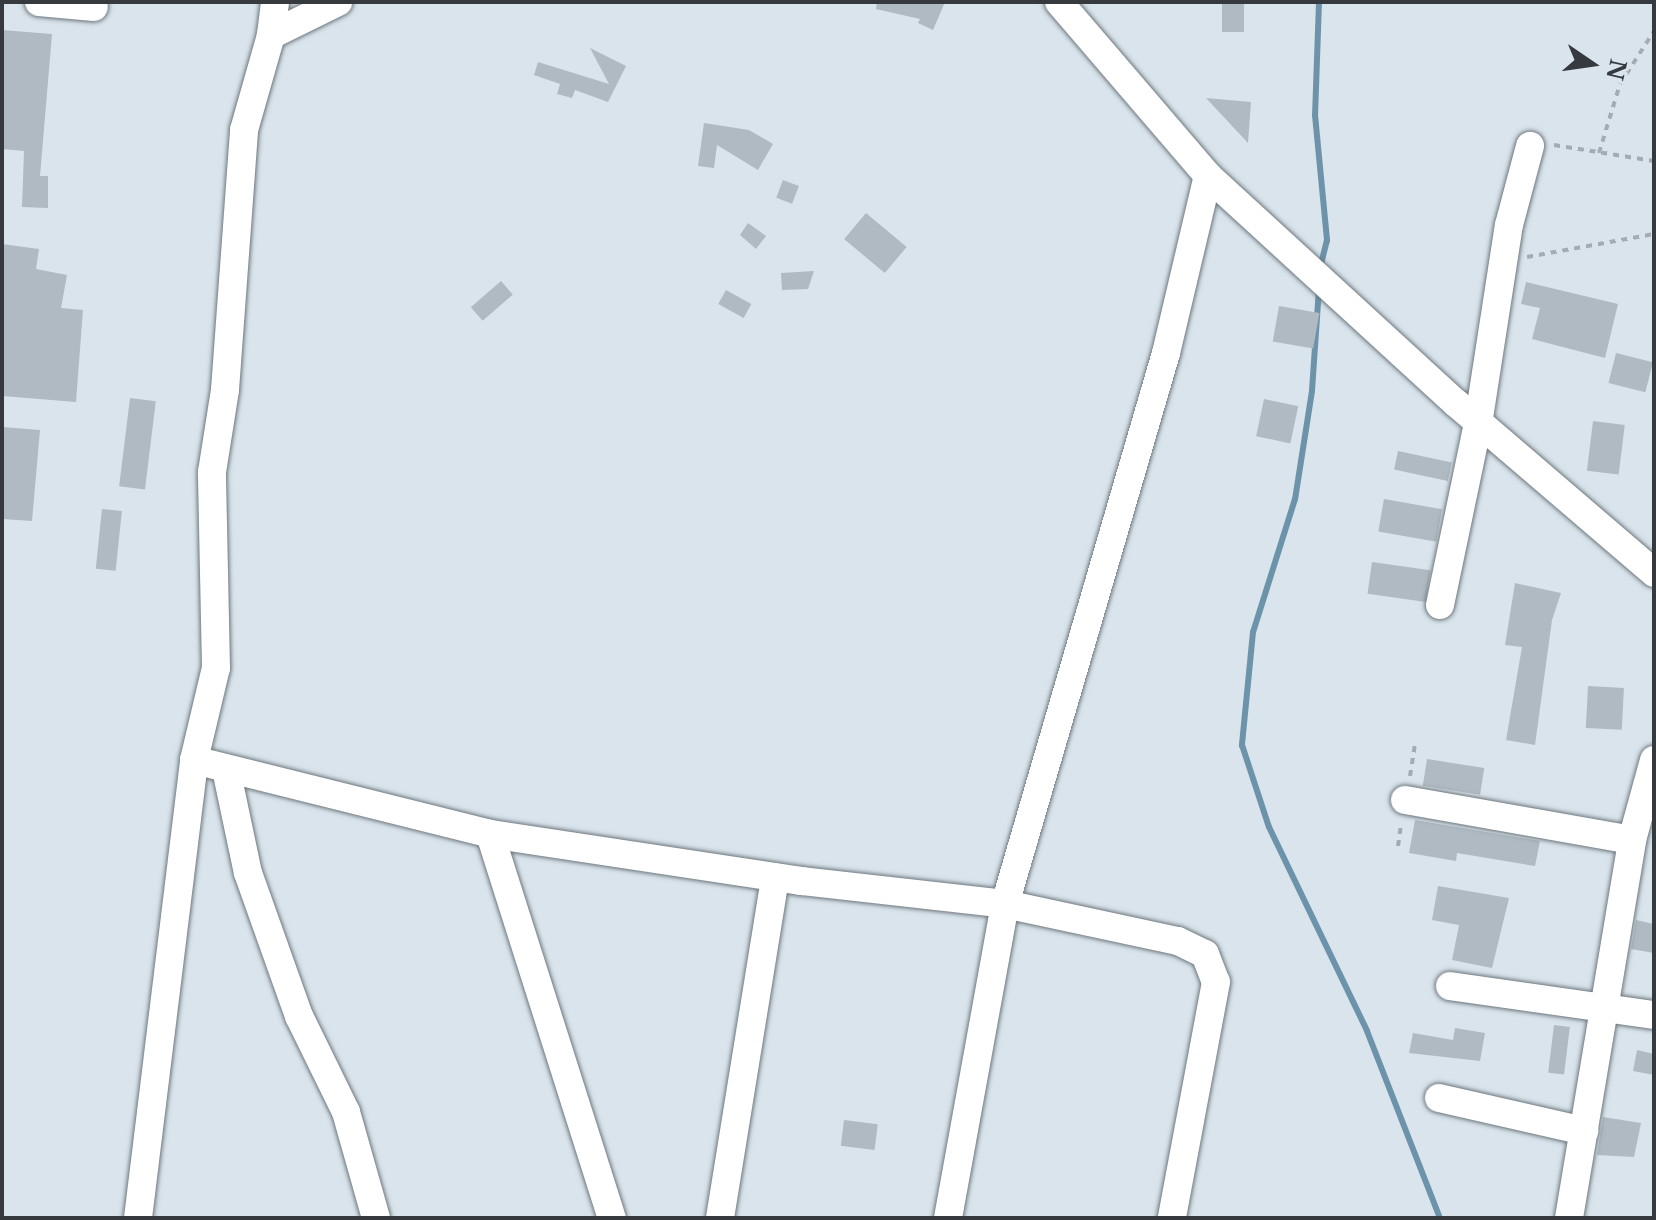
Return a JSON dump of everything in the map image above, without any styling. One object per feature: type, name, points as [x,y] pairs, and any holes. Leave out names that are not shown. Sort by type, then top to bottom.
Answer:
[{"type":"street","points":[[39,2],[94,7]]},
{"type":"street","points":[[138,1218],[194,760],[216,668],[212,472],[225,390],[244,130],[271,35],[275,2]]},
{"type":"street","points":[[271,35],[338,2]]},
{"type":"street","points":[[1059,2],[1208,176],[1654,573]]},
{"type":"street","points":[[1440,605],[1479,418],[1504,261],[1530,146]]},
{"type":"street","points":[[948,1218],[1005,904],[1166,353],[1208,176]]},
{"type":"street","points":[[194,760],[490,834],[775,877],[1005,904],[1178,941],[1205,954],[1216,982],[1172,1218]]},
{"type":"street","points":[[1569,1218],[1601,1010],[1632,840],[1654,760]]},
{"type":"street","points":[[226,769],[248,873],[299,1016],[346,1112],[376,1218]]},
{"type":"street","points":[[1405,800],[1632,840]]},
{"type":"street","points":[[490,834],[612,1218]]},
{"type":"street","points":[[720,1218],[775,877]]},
{"type":"street","points":[[1450,986],[1601,1010],[1654,1015]]},
{"type":"street","points":[[1439,1098],[1584,1131]]},
{"type":"path","points":[[1599,153],[1620,84],[1654,31]]},
{"type":"path","points":[[1530,146],[1538,143],[1654,161]]},
{"type":"path","points":[[1504,261],[1654,234]]},
{"type":"building","points":[[877,2],[945,2],[933,30],[918,23],[920,19],[876,9]]},
{"type":"building","points":[[1222,2],[1244,2],[1244,32],[1222,32]]},
{"type":"building","points":[[2,30],[52,34],[40,176],[48,176],[48,208],[22,207],[24,151],[2,149]]},
{"type":"building","points":[[590,48],[626,66],[608,102],[575,90],[572,98],[557,94],[560,84],[534,75],[538,62],[609,84]]},
{"type":"building","points":[[1206,98],[1251,102],[1248,143]]},
{"type":"building","points":[[704,123],[749,130],[773,144],[758,170],[717,145],[714,168],[698,166]]},
{"type":"building","points":[[783,180],[799,186],[792,204],[776,198]]},
{"type":"building","points":[[866,213],[907,247],[885,273],[844,239]]},
{"type":"building","points":[[748,223],[766,236],[756,249],[740,235]]},
{"type":"building","points":[[2,244],[39,249],[36,269],[67,275],[61,308],[83,310],[76,402],[2,396]]},
{"type":"building","points":[[814,271],[808,289],[782,290],[781,273]]},
{"type":"building","points":[[501,281],[513,295],[483,321],[471,307]]},
{"type":"building","points":[[1526,282],[1618,304],[1605,358],[1532,339],[1540,308],[1521,304]]},
{"type":"building","points":[[726,290],[751,304],[744,318],[718,304]]},
{"type":"building","points":[[1279,306],[1319,313],[1313,349],[1273,341]]},
{"type":"building","points":[[1616,353],[1653,362],[1645,392],[1609,383]]},
{"type":"building","points":[[130,398],[156,401],[145,490],[119,486]]},
{"type":"building","points":[[1264,399],[1298,406],[1290,443],[1256,436]]},
{"type":"building","points":[[1593,421],[1625,425],[1619,475],[1587,471]]},
{"type":"building","points":[[2,427],[40,430],[32,521],[2,519]]},
{"type":"building","points":[[1398,451],[1452,462],[1448,481],[1394,470]]},
{"type":"building","points":[[1384,499],[1442,509],[1436,542],[1378,531]]},
{"type":"building","points":[[102,509],[122,511],[116,571],[96,569]]},
{"type":"building","points":[[1372,562],[1430,570],[1426,602],[1368,594]]},
{"type":"building","points":[[1515,583],[1561,593],[1552,620],[1535,745],[1506,740],[1522,647],[1505,645]]},
{"type":"building","points":[[1588,686],[1624,688],[1622,730],[1586,728]]},
{"type":"building","points":[[1427,759],[1484,768],[1480,795],[1423,786]]},
{"type":"building","points":[[1415,820],[1540,841],[1535,866],[1457,853],[1456,861],[1409,853]]},
{"type":"building","points":[[1438,886],[1509,898],[1492,968],[1452,960],[1459,925],[1432,920]]},
{"type":"building","points":[[1636,920],[1654,924],[1654,953],[1631,949]]},
{"type":"building","points":[[1554,1025],[1570,1027],[1564,1075],[1548,1073]]},
{"type":"building","points":[[1455,1028],[1485,1033],[1480,1061],[1409,1053],[1413,1033],[1453,1040]]},
{"type":"building","points":[[1637,1050],[1654,1054],[1654,1075],[1633,1071]]},
{"type":"building","points":[[1603,1117],[1641,1123],[1634,1157],[1597,1155]]},
{"type":"building","points":[[844,1120],[878,1124],[875,1150],[841,1146]]},
{"type":"waterway","points":[[1319,2],[1315,115],[1327,240],[1320,269]]},
{"type":"waterway","points":[[1319,288],[1312,391],[1295,499],[1253,632],[1242,745],[1269,827],[1367,1031],[1440,1218]]}]
